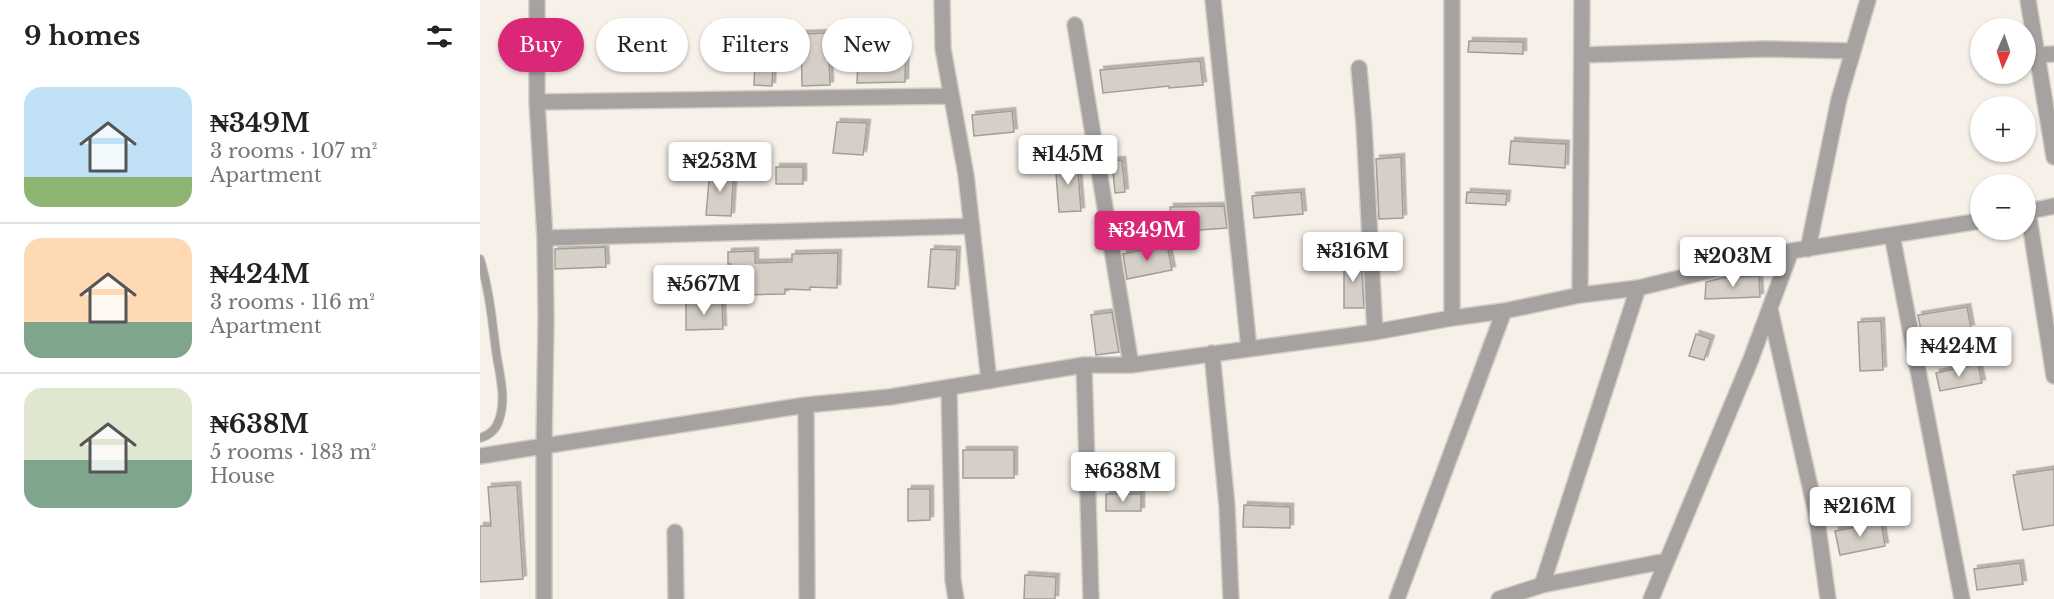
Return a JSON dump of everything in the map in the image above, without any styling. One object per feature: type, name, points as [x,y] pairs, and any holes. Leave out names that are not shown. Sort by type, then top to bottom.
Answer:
[{"type":"street","points":[[537,0],[537,102],[545,238],[546,320],[544,599]]},
{"type":"street","points":[[942,0],[943,49],[966,175],[989,381]]},
{"type":"street","points":[[1214,0],[1249,350]]},
{"type":"street","points":[[1452,0],[1452,318]]},
{"type":"street","points":[[1580,295],[1582,0]]},
{"type":"street","points":[[1808,249],[1839,99],[1868,0]]},
{"type":"street","points":[[2028,0],[2054,157]]},
{"type":"street","points":[[1075,25],[1131,365]]},
{"type":"street","points":[[1582,55],[1765,49],[1853,51]]},
{"type":"street","points":[[2037,55],[2054,54]]},
{"type":"street","points":[[1359,68],[1376,332]]},
{"type":"street","points":[[537,102],[951,96]]},
{"type":"street","points":[[2036,210],[2054,206]]},
{"type":"street","points":[[480,456],[806,405],[890,397],[1084,365],[1131,365],[1376,332],[1504,311],[1580,295],[1638,288],[1791,251],[1970,223]]},
{"type":"street","points":[[545,238],[972,226]]},
{"type":"street","points":[[1892,236],[1962,599]]},
{"type":"street","points":[[2031,240],[2054,376]]},
{"type":"street","points":[[1651,599],[1751,359],[1791,251]]},
{"type":"street","points":[[1542,585],[1638,288]]},
{"type":"street","points":[[1770,309],[1816,513],[1828,599]]},
{"type":"street","points":[[1397,599],[1504,311]]},
{"type":"street","points":[[1212,353],[1227,506],[1231,599]]},
{"type":"street","points":[[1084,365],[1091,599]]},
{"type":"street","points":[[949,387],[953,580],[956,599]]},
{"type":"street","points":[[806,405],[807,599]]},
{"type":"street","points":[[675,532],[676,599]]},
{"type":"street","points":[[1499,599],[1542,585],[1666,561]]},
{"type":"lane","points":[[480,259],[488,287],[502,407],[495,429],[487,436],[480,438]]},
{"type":"building","points":[[822,33],[822,72],[830,72],[830,85],[802,86],[802,72],[810,72],[810,34]]},
{"type":"building","points":[[1469,41],[1523,42],[1523,54],[1468,52]]},
{"type":"building","points":[[1200,61],[1203,85],[1103,93],[1100,70]]},
{"type":"building","points":[[755,72],[773,72],[772,86],[754,85]]},
{"type":"building","points":[[857,72],[905,72],[905,82],[857,83]]},
{"type":"building","points":[[1012,111],[1014,132],[974,136],[972,115]]},
{"type":"building","points":[[837,122],[867,123],[863,155],[833,153]]},
{"type":"building","points":[[1511,141],[1566,144],[1565,168],[1509,164]]},
{"type":"building","points":[[1401,157],[1403,218],[1379,219],[1376,159]]},
{"type":"building","points":[[1077,159],[1081,211],[1059,212],[1055,161]]},
{"type":"building","points":[[1122,160],[1125,192],[1115,193],[1112,161]]},
{"type":"building","points":[[776,167],[803,167],[803,184],[776,184]]},
{"type":"building","points":[[710,169],[734,170],[731,216],[706,215]]},
{"type":"building","points":[[1301,192],[1303,214],[1254,218],[1252,196]]},
{"type":"building","points":[[1467,192],[1507,194],[1506,205],[1466,203]]},
{"type":"building","points":[[1224,206],[1227,228],[1173,232],[1170,207]]},
{"type":"building","points":[[1167,245],[1172,270],[1127,279],[1123,254]]},
{"type":"building","points":[[605,247],[606,267],[555,269],[555,249]]},
{"type":"building","points":[[931,249],[957,250],[955,289],[928,287]]},
{"type":"building","points":[[755,251],[755,263],[792,262],[792,254],[838,253],[837,288],[810,287],[810,290],[785,289],[785,294],[732,295],[731,264],[728,264],[728,252]]},
{"type":"building","points":[[1344,257],[1361,257],[1364,308],[1344,308]]},
{"type":"building","points":[[1759,276],[1760,297],[1705,299],[1706,282],[1722,278]]},
{"type":"building","points":[[722,301],[723,329],[686,330],[686,302]]},
{"type":"building","points":[[1967,307],[1971,328],[1922,336],[1918,315]]},
{"type":"building","points":[[1112,312],[1119,352],[1096,355],[1091,315]]},
{"type":"building","points":[[1881,321],[1883,370],[1860,371],[1858,322]]},
{"type":"building","points":[[1696,334],[1711,339],[1704,360],[1689,356]]},
{"type":"building","points":[[1978,364],[1982,383],[1940,391],[1936,373]]},
{"type":"building","points":[[963,450],[1014,450],[1014,478],[963,478]]},
{"type":"building","points":[[2054,469],[2054,525],[2023,530],[2013,475]]},
{"type":"building","points":[[517,485],[523,579],[480,582],[480,526],[491,526],[488,487]]},
{"type":"building","points":[[908,489],[930,489],[930,520],[908,521]]},
{"type":"building","points":[[1106,494],[1141,494],[1141,511],[1106,511]]},
{"type":"building","points":[[1244,505],[1290,507],[1290,528],[1243,527]]},
{"type":"building","points":[[1881,522],[1885,546],[1840,555],[1835,531]]},
{"type":"building","points":[[2020,563],[2023,584],[1977,590],[1974,569]]},
{"type":"building","points":[[1025,575],[1056,577],[1055,599],[1024,599]]}]
